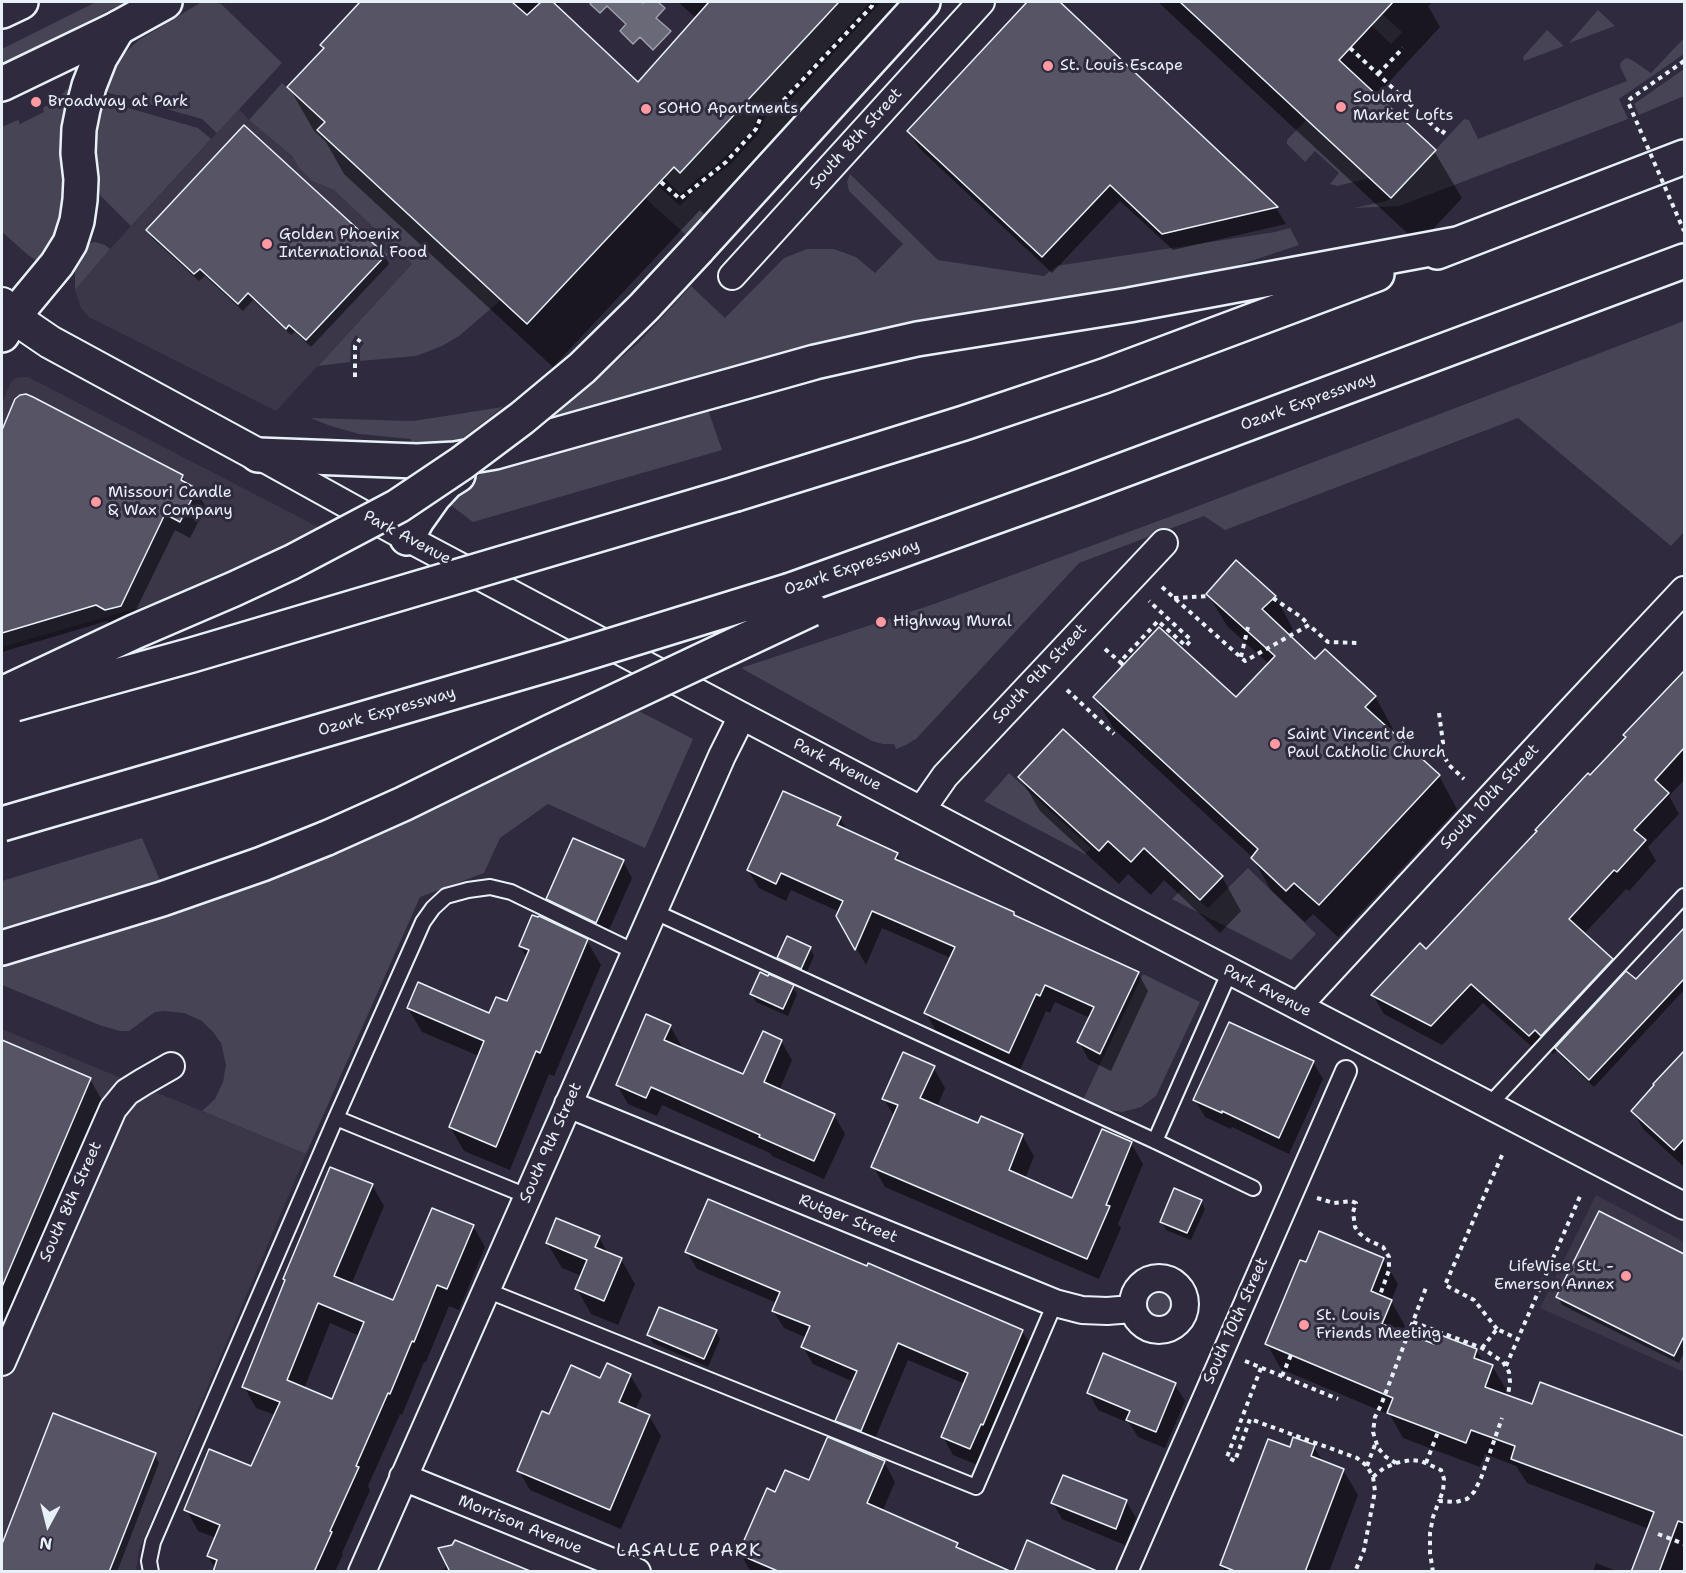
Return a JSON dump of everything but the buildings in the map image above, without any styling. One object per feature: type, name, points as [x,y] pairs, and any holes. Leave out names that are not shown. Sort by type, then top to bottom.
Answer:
[{"type":"main road","points":[[2,11],[21,2]]},
{"type":"main road","points":[[2,84],[118,28],[165,2]]},
{"type":"main road","points":[[2,694],[124,637],[234,590],[398,506],[462,463],[522,418],[582,368],[644,307],[923,2]]},
{"type":"main road","points":[[6,318],[57,264],[70,243],[77,221],[80,200],[81,179],[78,153],[83,109],[100,58],[118,28]]},
{"type":"main road","points":[[2,708],[226,645],[736,494],[964,423],[1104,376],[1257,320],[1684,157]]},
{"type":"main road","points":[[258,455],[417,461],[455,459],[495,452],[815,362],[916,339],[1129,305],[1457,244]]},
{"type":"main road","name":"Ozark Expressway","points":[[2,825],[564,660],[801,599],[919,545],[1684,261]]},
{"type":"main road","points":[[407,538],[434,496],[447,482],[495,452]]},
{"type":"main road","points":[[2,948],[173,895],[262,864],[327,838],[403,804],[550,732],[801,599]]},
{"type":"street","name":"South 8th Street","points":[[732,276],[981,2]]},
{"type":"street","name":"Park Avenue","points":[[6,318],[407,538],[742,716],[1230,972],[1684,1206]]},
{"type":"street","name":"South 9th Street","points":[[922,809],[945,776],[1164,543]]},
{"type":"street","name":"South 10th Street","points":[[1298,1006],[1684,590]]},
{"type":"street","name":"South 9th Street","points":[[362,1572],[722,756],[742,716]]},
{"type":"street","name":"South 8th Street","points":[[2,1362],[113,1109],[127,1092],[171,1066]]},
{"type":"street","name":"South 10th Street","points":[[1127,1572],[1346,1071]]},
{"type":"street","name":"Rutger Street","points":[[568,1104],[1055,1303],[1082,1310],[1133,1309]]},
{"type":"street","name":"Morrison Avenue","points":[[403,1477],[638,1572]]},
{"type":"lane","points":[[151,1572],[149,1561],[153,1542],[336,1118],[423,922],[433,908],[446,896],[490,887],[511,892],[635,952]]},
{"type":"lane","points":[[1490,1105],[1684,896]]},
{"type":"lane","points":[[653,912],[1253,1188]]},
{"type":"lane","points":[[1155,1141],[1230,972]]},
{"type":"lane","points":[[336,1118],[528,1196]]},
{"type":"lane","points":[[486,1290],[976,1487],[1055,1303]]},
{"type":"path","points":[[660,182],[680,200],[726,162],[756,129],[762,114],[778,106],[872,6],[873,2]]},
{"type":"path","points":[[1350,48],[1442,134],[1445,130]]},
{"type":"path","points":[[1378,74],[1403,48]]},
{"type":"path","points":[[1684,61],[1628,102],[1684,231]]},
{"type":"path","points":[[354,377],[355,346],[360,339]]},
{"type":"path","points":[[1162,587],[1245,661],[1309,625]]},
{"type":"path","points":[[1174,598],[1209,596]]},
{"type":"path","points":[[1273,598],[1301,617],[1328,642],[1359,643]]},
{"type":"path","points":[[1105,649],[1121,663],[1158,621],[1186,646],[1191,640],[1149,601]]},
{"type":"path","points":[[1241,657],[1248,627]]},
{"type":"path","points":[[1066,690],[1114,734]]},
{"type":"path","points":[[1439,713],[1445,758],[1464,779]]},
{"type":"path","points":[[1503,1154],[1445,1285],[1474,1300],[1497,1329],[1518,1339]]},
{"type":"path","points":[[1294,1188],[1334,1203],[1351,1201],[1356,1203],[1353,1212],[1355,1227],[1368,1240],[1383,1247],[1389,1257],[1389,1270],[1380,1295]]},
{"type":"path","points":[[1506,1366],[1581,1194]]},
{"type":"path","points":[[1396,1463],[1378,1448],[1373,1432],[1375,1417],[1427,1285]]},
{"type":"path","points":[[1413,1322],[1482,1348],[1503,1362],[1509,1371],[1508,1395]]},
{"type":"path","points":[[1482,1348],[1497,1329]]},
{"type":"path","points":[[1223,1352],[1338,1399]]},
{"type":"path","points":[[1282,1376],[1291,1355]]},
{"type":"path","points":[[1261,1368],[1227,1457],[1234,1461],[1251,1419],[1357,1458],[1367,1466],[1375,1491],[1364,1550],[1355,1572]]},
{"type":"path","points":[[1439,1501],[1456,1502],[1467,1499],[1474,1492],[1502,1418]]},
{"type":"path","points":[[1426,1464],[1438,1432]]},
{"type":"path","points":[[1367,1466],[1376,1442]]},
{"type":"path","points":[[1372,1477],[1384,1468],[1411,1460],[1441,1470],[1443,1491],[1433,1517],[1430,1533],[1433,1572]]},
{"type":"path","points":[[1658,1534],[1684,1544]]},
{"type":"shaded area","points":[[96,2],[126,2],[2,64],[2,49]]},
{"type":"shaded area","points":[[839,2],[870,2],[777,104],[765,108],[757,117],[753,130],[711,170],[681,194],[664,178],[674,167],[680,173]]},
{"type":"shaded area","points":[[881,2],[897,2],[686,235],[645,198],[657,185],[680,206],[694,191],[731,164],[759,133],[765,117],[776,110],[781,110]]},
{"type":"shaded area","points":[[1395,2],[1383,15],[1402,32],[1391,44],[1371,25]]},
{"type":"shaded area","points":[[200,3],[221,4],[282,63],[217,133],[202,119],[102,91],[120,57],[139,40]]},
{"type":"shaded area","points":[[1598,10],[1615,26],[1569,43]]},
{"type":"shaded area","points":[[1547,30],[1564,46],[1524,61],[1523,57]]},
{"type":"shaded area","points":[[1684,38],[1684,54],[1619,99],[1628,119],[1399,206],[1354,208],[1391,198],[1464,119],[1469,120],[1478,139],[1627,81],[1620,66],[1626,58],[1651,73]]},
{"type":"shaded area","points":[[1684,69],[1684,96],[1639,115],[1634,104]]},
{"type":"shaded area","points":[[282,83],[325,122],[317,130],[501,300],[459,336],[442,346],[416,356],[360,361],[360,349],[364,343],[356,335],[351,343],[350,362],[318,366],[412,264],[334,190],[312,181],[299,168],[292,156],[249,120]]},
{"type":"shaded area","points":[[67,89],[73,91],[63,157],[63,203],[54,245],[40,263],[2,232],[2,127],[18,120],[20,124],[44,112],[43,108],[60,97]]},
{"type":"shaded area","points":[[100,100],[198,128],[211,139],[131,226],[101,196],[94,180],[91,158]]},
{"type":"shaded area","points":[[239,109],[292,156],[299,168],[312,181],[334,190],[412,264],[276,411],[89,317],[81,308],[75,290]]},
{"type":"shaded area","points":[[1307,119],[1370,178],[1337,186],[1330,184],[1339,173],[1315,151],[1305,162],[1287,144],[1287,140]]},
{"type":"shaded area","points":[[850,174],[938,260],[1044,276],[1056,266],[1290,228],[1299,245],[1187,280],[802,348],[550,420],[639,342],[691,286],[725,318],[784,258],[807,249],[834,249],[856,257],[875,273],[903,244],[849,191],[847,182]]},
{"type":"shaded area","points":[[95,242],[110,249],[75,290],[75,269],[78,256],[85,244]]},
{"type":"shaded area","points":[[1684,321],[1684,532],[1671,546],[1518,418],[1225,530],[1204,516],[1079,563],[917,738],[896,749],[894,744],[872,741],[741,668],[934,604]]},
{"type":"shaded area","name":"Missouri Candle & Wax Company","points":[[28,377],[322,529],[221,580],[155,603],[2,647],[2,403],[10,384],[14,379]]},
{"type":"shaded area","points":[[503,407],[451,447],[412,449],[411,439],[359,434],[310,418],[413,421]]},
{"type":"shaded area","points":[[707,407],[722,450],[473,522],[444,500],[484,472]]},
{"type":"shaded area","points":[[633,708],[693,739],[645,848],[548,804],[500,838],[484,873],[420,897],[306,1154],[202,1111],[215,1099],[223,1082],[226,1065],[221,1043],[202,1021],[184,1013],[155,1012],[129,1031],[120,1031],[102,1026],[2,985],[2,957],[248,883],[334,854],[406,822],[564,739]]},
{"type":"shaded area","points":[[1009,773],[1091,848],[1085,854],[984,801]]},
{"type":"shaded area","points":[[142,838],[162,885],[2,936],[2,881]]},
{"type":"shaded area","points":[[1248,868],[1316,934],[1291,960],[1172,899],[1183,888],[1208,908]]},
{"type":"shaded area","points":[[1143,974],[1200,1002],[1156,1096],[1141,1107],[1122,1112],[1103,1109],[1083,1100]]},
{"type":"shaded area","points":[[2,1029],[306,1154],[139,1550],[136,1571],[2,1571]]},
{"type":"shaded area","name":"LifeWise StL - Emerson Annex","points":[[1596,1195],[1684,1242],[1684,1372],[1540,1308]]},
{"type":"shaded area","points":[[1160,1289],[1171,1294],[1176,1305],[1171,1316],[1160,1321],[1149,1316],[1144,1305],[1149,1294]]},
{"type":"water","points":[[592,2],[658,2],[665,8],[656,18],[671,31],[653,50],[640,37],[633,44],[620,31],[626,24],[607,6],[600,13],[590,4]]},
{"type":"place","name":"St. Louis Escape","points":[[1048,66]]},
{"type":"place","name":"Broadway at Park","points":[[36,102]]},
{"type":"place","name":"Soulard Market Lofts","points":[[1341,107]]},
{"type":"place","name":"SOHO Apartments","points":[[646,109]]},
{"type":"place","name":"Golden Phoenix International Food","points":[[267,244]]},
{"type":"place","name":"Missouri Candle & Wax Company","points":[[96,502]]},
{"type":"place","name":"Highway Mural","points":[[881,622]]},
{"type":"place","name":"Saint Vincent de Paul Catholic Church","points":[[1275,744]]},
{"type":"place","name":"LifeWise StL - Emerson Annex","points":[[1626,1276]]},
{"type":"place","name":"St. Louis Friends Meeting","points":[[1304,1325]]},
{"type":"district","name":"LASALLE PARK","points":[[689,1551]]}]
